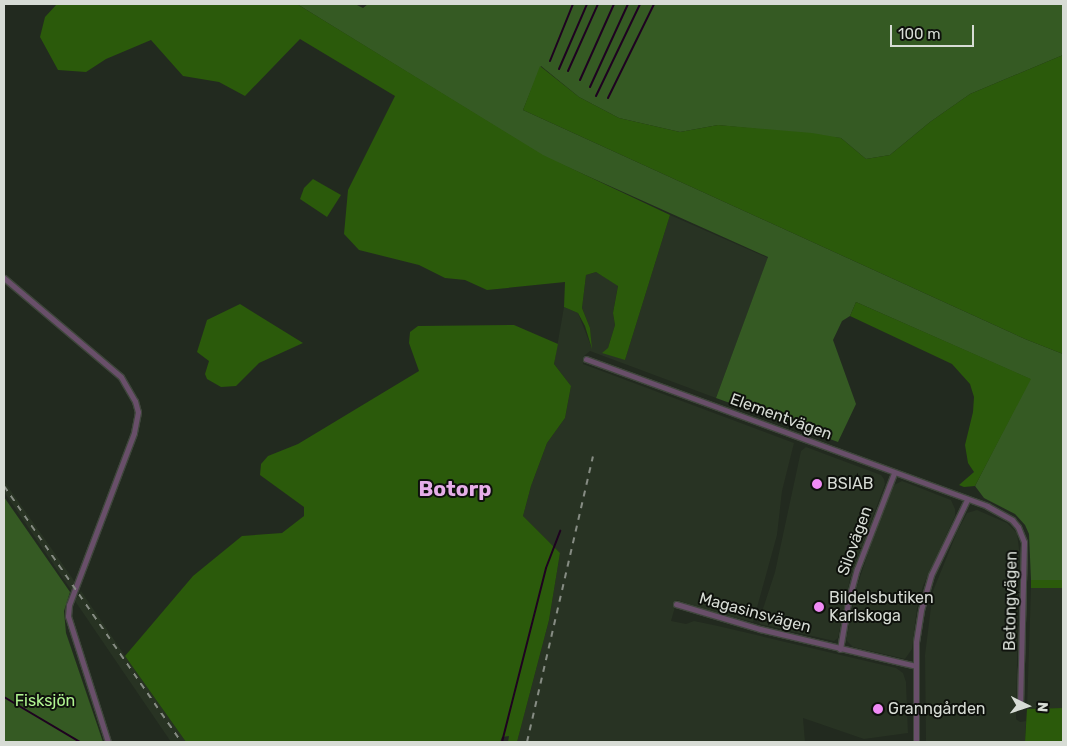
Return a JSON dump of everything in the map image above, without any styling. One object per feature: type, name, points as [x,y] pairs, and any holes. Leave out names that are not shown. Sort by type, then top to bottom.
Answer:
[{"type":"street","points":[[4,278],[121,377],[135,401],[138,412],[134,433],[69,606],[68,616],[108,742]]},
{"type":"street","name":"Elementvägen","points":[[586,359],[967,500]]},
{"type":"street","name":"Silovägen","points":[[840,649],[848,602],[857,569],[894,473]]},
{"type":"street","points":[[916,742],[918,628],[926,593],[939,558],[967,500]]},
{"type":"street","name":"Betongvägen","points":[[967,500],[1004,514],[1018,526],[1022,534],[1025,552],[1020,706]]},
{"type":"street","name":"Magasinsvägen","points":[[676,604],[760,629],[916,666]]},
{"type":"shaded area","points":[[670,215],[768,258],[716,398],[590,351],[583,357],[583,364],[794,443],[782,491],[777,535],[753,622],[718,614],[677,600],[671,621],[686,624],[694,621],[718,626],[896,668],[903,673],[906,682],[908,733],[864,739],[803,718],[805,742],[517,742],[549,620],[560,553],[523,516],[531,486],[547,443],[565,418],[571,386],[554,364],[564,307],[578,313],[591,346],[590,328],[582,308],[586,275],[596,272],[618,285],[613,313],[615,325],[608,348],[625,360]]},
{"type":"shaded area","points":[[806,447],[881,475],[885,484],[850,579],[838,638],[834,641],[760,624],[759,621],[775,572],[801,451]]},
{"type":"shaded area","points":[[4,481],[75,582],[71,590],[4,492]]},
{"type":"shaded area","points":[[902,481],[951,500],[955,509],[955,516],[923,586],[917,608],[912,649],[905,659],[853,647],[846,640],[857,586],[877,527],[894,485]]},
{"type":"shaded area","points":[[977,510],[1007,523],[1017,533],[1019,549],[1016,719],[1020,722],[1026,721],[1025,742],[926,742],[925,655],[933,591],[957,532],[967,513]]},
{"type":"shaded area","points":[[1031,588],[1063,588],[1063,708],[1027,709]]},
{"type":"shaded area","points":[[81,591],[186,742],[171,742],[75,601]]},
{"type":"green space","points":[[57,4],[297,4],[543,155],[670,215],[625,360],[602,353],[608,348],[615,325],[613,313],[618,286],[596,272],[586,275],[582,308],[590,328],[592,349],[585,326],[578,313],[564,307],[565,282],[487,290],[465,280],[445,278],[419,265],[359,250],[344,234],[348,190],[395,96],[300,39],[245,96],[219,82],[183,76],[151,40],[106,59],[86,72],[58,70],[40,37],[45,17]]},
{"type":"green space","points":[[297,4],[355,4],[363,8],[368,4],[1063,4],[1063,55],[970,94],[930,122],[890,155],[866,159],[841,138],[718,125],[680,132],[619,118],[579,97],[541,66],[523,110],[1025,339],[1063,354],[1063,580],[1031,580],[1029,534],[1025,525],[1015,514],[984,498],[975,486],[1030,379],[856,302],[850,316],[842,321],[833,340],[856,404],[838,442],[716,398],[768,257],[543,156]]},
{"type":"green space","points":[[1063,55],[1063,354],[1025,339],[523,110],[540,66],[579,97],[619,118],[680,132],[718,125],[812,133],[841,138],[866,159],[890,155],[930,122],[970,94]]},
{"type":"green space","points":[[313,179],[341,195],[327,217],[300,199],[304,188]]},
{"type":"green space","points":[[856,302],[1031,379],[975,486],[964,487],[959,485],[974,472],[968,463],[965,445],[973,412],[974,397],[970,384],[952,364],[850,316]]},
{"type":"green space","points":[[240,304],[303,343],[259,363],[236,386],[221,387],[207,379],[205,374],[209,361],[197,352],[207,320]]},
{"type":"green space","points":[[514,325],[558,344],[554,364],[571,386],[565,418],[547,443],[531,486],[523,516],[560,553],[549,620],[517,742],[508,742],[509,736],[502,737],[500,742],[186,742],[125,656],[193,576],[242,536],[282,533],[304,516],[304,507],[260,475],[261,464],[268,456],[298,444],[419,371],[409,343],[410,332],[418,326]]},
{"type":"green space","name":"Fisksjön","points":[[4,497],[70,592],[64,611],[66,633],[103,742],[4,742]]},
{"type":"green space","points":[[1031,580],[1063,580],[1063,588],[1031,588]]},
{"type":"green space","points":[[1063,708],[1063,742],[1025,742],[1027,709]]},
{"type":"waterway","points":[[550,61],[573,4]]},
{"type":"waterway","points":[[559,69],[587,4]]},
{"type":"waterway","points":[[568,71],[598,4]]},
{"type":"waterway","points":[[580,80],[614,4]]},
{"type":"waterway","points":[[590,87],[628,4]]},
{"type":"waterway","points":[[596,96],[640,4]]},
{"type":"waterway","points":[[608,98],[654,4]]},
{"type":"waterway","points":[[502,742],[546,568],[560,531]]},
{"type":"waterway","points":[[4,697],[80,742]]},
{"type":"railway","points":[[527,742],[593,457]]},
{"type":"railway","points":[[4,486],[181,742]]},
{"type":"place","name":"BSIAB","points":[[817,484]]},
{"type":"place","name":"Bildelsbutiken Karlskoga","points":[[819,607]]},
{"type":"place","name":"Granngården","points":[[878,709]]},
{"type":"district","name":"Botorp","points":[[455,489]]}]
